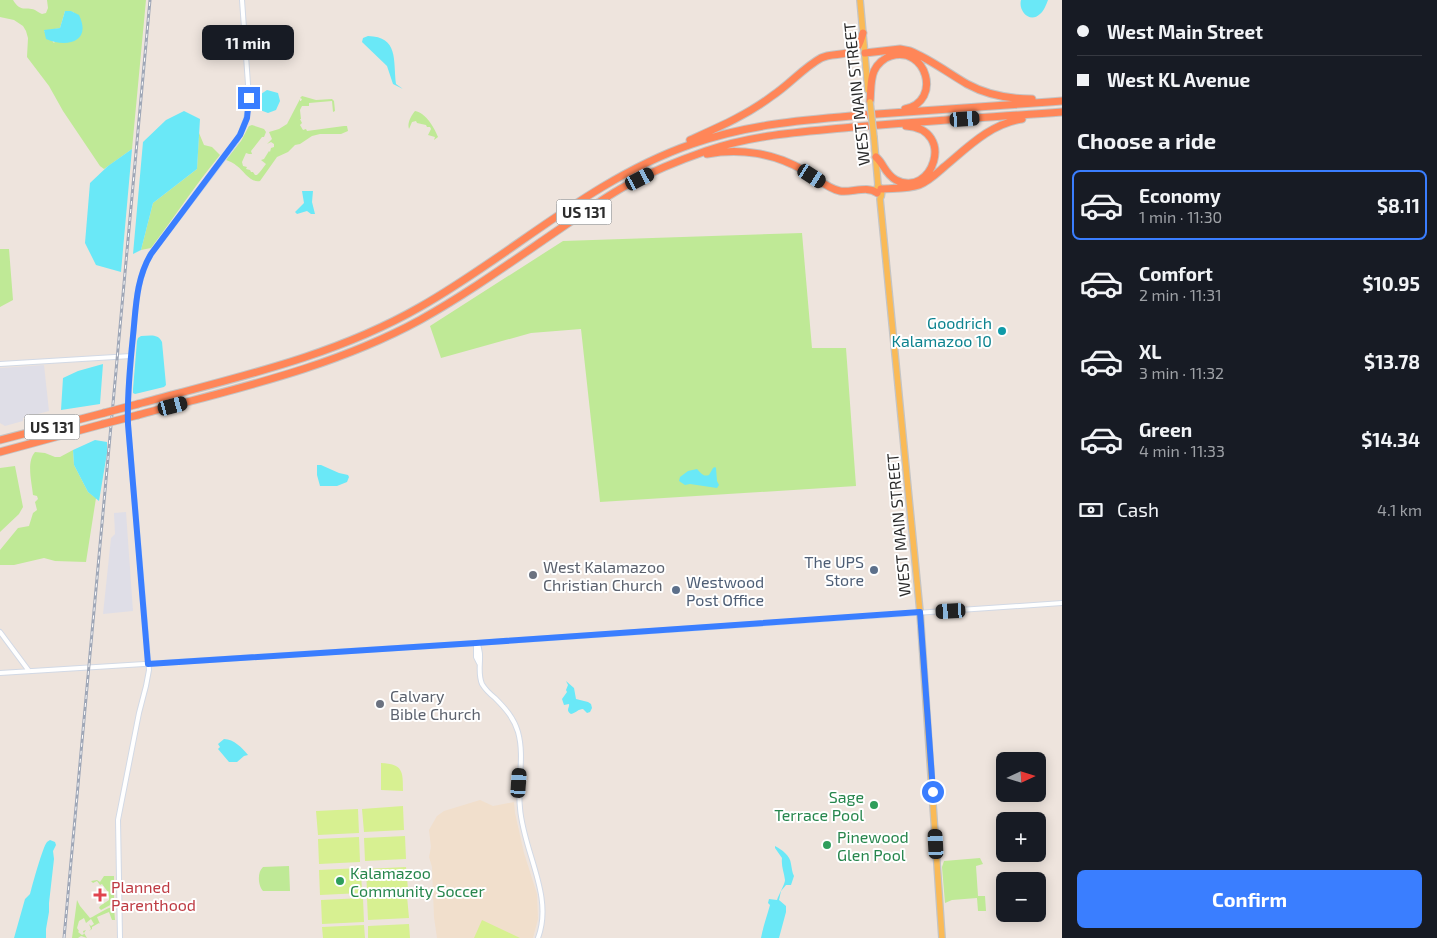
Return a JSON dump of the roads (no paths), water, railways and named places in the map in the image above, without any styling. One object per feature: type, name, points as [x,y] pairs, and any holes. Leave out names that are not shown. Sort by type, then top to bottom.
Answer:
[{"type":"highway","points":[[658,158],[672,149],[756,108],[820,59],[828,55],[855,50],[863,33]]},
{"type":"highway","points":[[865,53],[900,49],[910,51],[967,84],[989,93],[1022,99],[1062,100]]},
{"type":"highway","points":[[870,102],[872,75],[877,66],[886,58],[897,55],[912,58],[920,64],[925,72],[927,84],[925,94],[919,103],[914,106],[888,113]]},
{"type":"highway","name":"US 131","points":[[0,440],[286,364],[338,346],[377,329],[434,300],[588,196],[627,173],[685,146],[758,126],[795,121],[1062,100]]},
{"type":"highway","points":[[680,160],[718,152],[752,152],[783,160],[836,190],[844,192],[872,190],[879,192],[921,184],[934,176],[986,132],[1004,124],[1016,120],[1062,113]]},
{"type":"highway","name":"US 131","points":[[0,452],[294,372],[340,357],[421,319],[461,295],[612,194],[680,160],[716,148],[766,135],[890,124],[1062,113]]},
{"type":"highway","points":[[876,157],[888,175],[905,182],[921,178],[927,174],[933,165],[933,143],[926,134],[915,127],[890,124]]},
{"type":"main road","name":"WEST MAIN STREET","points":[[860,0],[920,612],[942,938]]},
{"type":"street","points":[[120,938],[119,813],[148,679],[128,424],[131,356],[137,294],[140,277],[158,244],[236,142],[246,122],[249,98],[242,0]]},
{"type":"street","points":[[0,364],[131,356]]},
{"type":"street","points":[[0,673],[1062,603]]},
{"type":"street","points":[[0,632],[29,671]]},
{"type":"street","points":[[476,643],[480,649],[480,677],[483,684],[512,717],[518,733],[521,754],[520,816],[543,903],[542,922],[538,938]]},
{"type":"water","points":[[1021,0],[1048,0],[1041,13],[1032,18],[1023,12]]},
{"type":"water","points":[[65,11],[71,11],[79,15],[82,24],[80,37],[62,43],[46,39],[44,30],[60,28]]},
{"type":"water","points":[[368,36],[378,37],[390,45],[394,59],[396,84],[403,89],[393,84],[387,66],[362,42],[363,38]]},
{"type":"water","points":[[267,90],[278,93],[280,101],[276,110],[268,113],[260,110],[259,100],[261,94]]},
{"type":"water","points":[[184,111],[200,119],[197,169],[153,203],[141,250],[133,254],[143,142],[166,120]]},
{"type":"water","points":[[132,149],[121,272],[96,265],[85,243],[90,183],[108,166]]},
{"type":"water","points":[[302,191],[313,191],[312,202],[315,214],[307,211],[297,214],[295,212],[304,203]]},
{"type":"water","points":[[141,336],[156,336],[162,342],[166,385],[135,394],[133,389],[137,341]]},
{"type":"water","points":[[103,364],[100,404],[61,410],[63,378],[78,371]]},
{"type":"water","points":[[95,440],[107,442],[99,501],[88,492],[74,465],[73,450]]},
{"type":"water","points":[[317,465],[348,475],[347,482],[337,486],[320,486]]},
{"type":"water","points":[[715,467],[719,485],[717,488],[685,485],[679,481],[680,477],[688,471],[697,469],[702,474],[709,475]]},
{"type":"water","points":[[566,681],[574,688],[576,699],[591,704],[590,712],[587,713],[583,709],[571,714],[569,713],[569,704],[564,705],[562,699],[567,692],[568,685]]},
{"type":"water","points":[[224,739],[234,742],[248,755],[237,762],[229,762],[218,749],[220,747],[218,744]]},
{"type":"water","points":[[50,840],[55,842],[56,845],[53,851],[54,859],[46,938],[14,938],[25,899],[30,894],[43,851]]},
{"type":"water","points":[[775,846],[789,858],[794,876],[791,885],[786,885],[781,891],[785,882],[782,858]]},
{"type":"water","points":[[781,891],[779,900],[786,906],[779,938],[761,938],[770,905],[768,903],[769,899],[777,900]]},
{"type":"railway","points":[[64,938],[150,0]]},
{"type":"place","name":"Goodrich Kalamazoo 10","points":[[1002,331]]},
{"type":"place","name":"The UPS Store","points":[[874,570]]},
{"type":"place","name":"West Kalamazoo Christian Church","points":[[533,575]]},
{"type":"place","name":"Westwood Post Office","points":[[676,590]]},
{"type":"place","name":"Calvary Bible Church","points":[[380,704]]},
{"type":"place","name":"Sage Terrace Pool","points":[[874,805]]},
{"type":"place","name":"Pinewood Glen Pool","points":[[827,845]]},
{"type":"place","name":"Kalamazoo Community Soccer","points":[[340,881]]},
{"type":"place","name":"Planned Parenthood","points":[[100,895]]}]
